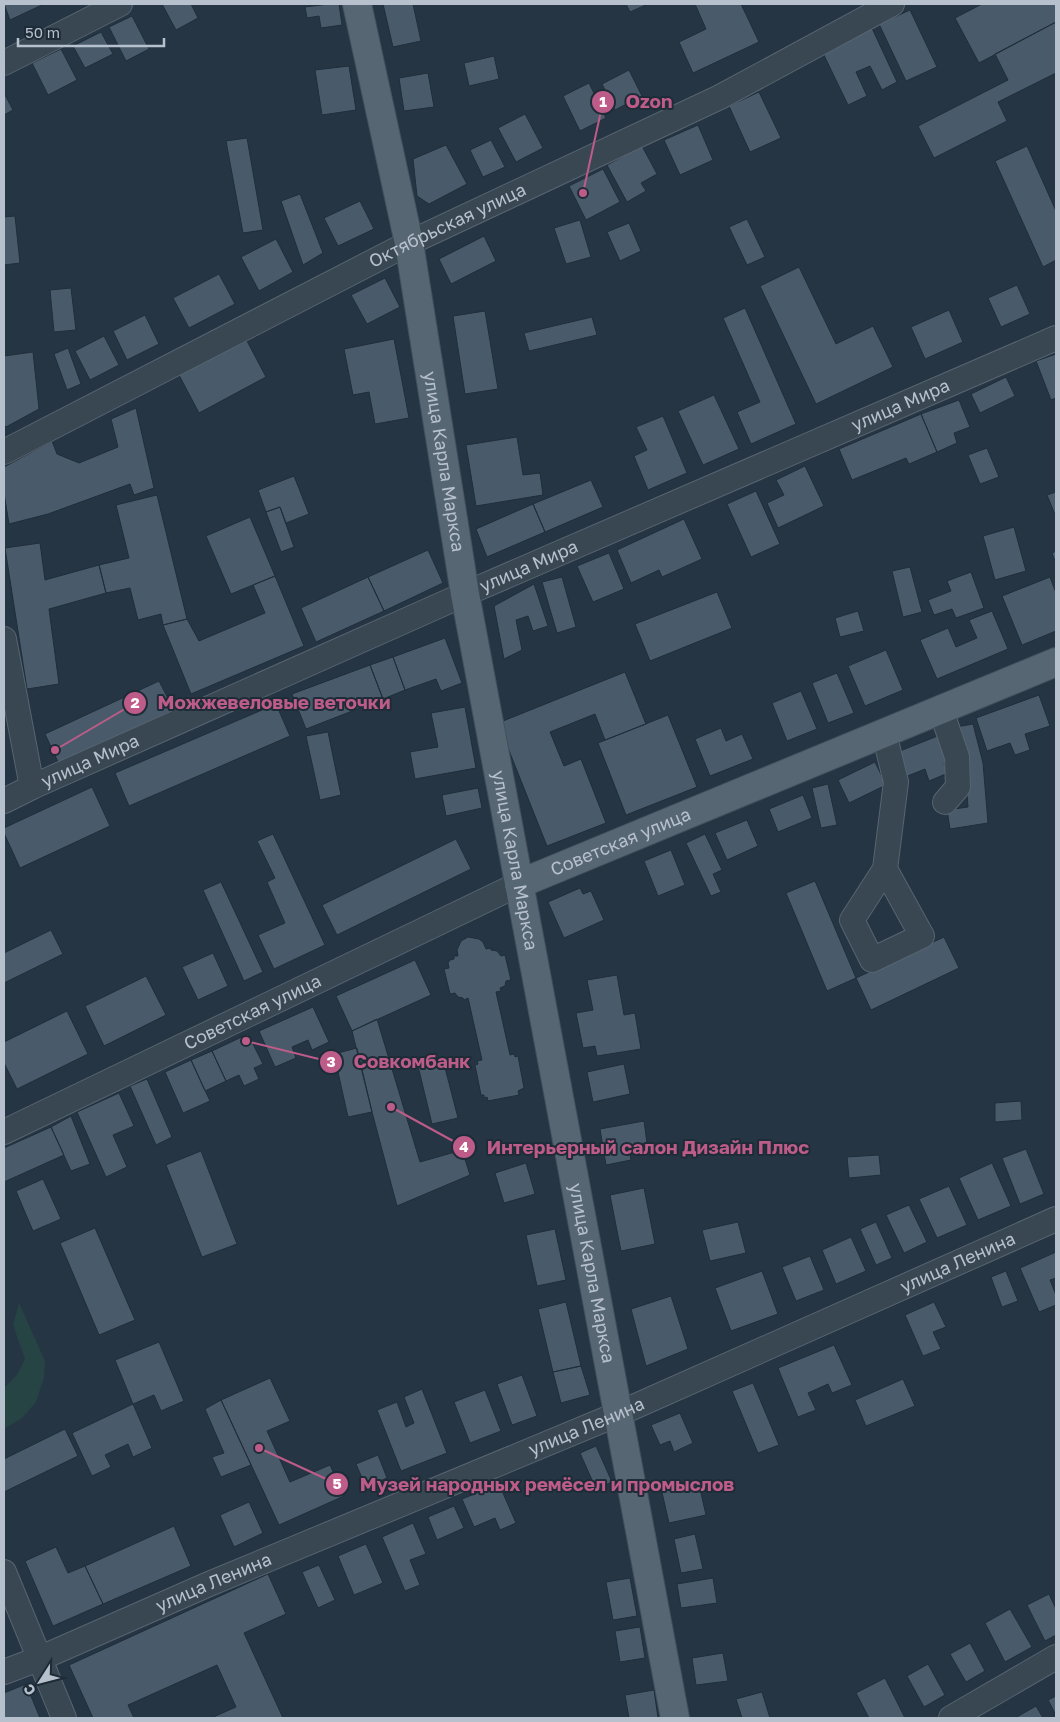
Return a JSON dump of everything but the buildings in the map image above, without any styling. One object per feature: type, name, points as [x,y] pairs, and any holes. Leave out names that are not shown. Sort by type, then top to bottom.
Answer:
[{"type":"main road","name":"улица Карла Маркса","points":[[357,4],[409,243],[465,594],[675,1718]]},
{"type":"main road","name":"Советская улица","points":[[519,884],[1056,662]]},
{"type":"street","points":[[4,63],[120,4]]},
{"type":"street","name":"Октябрьская улица","points":[[4,452],[409,243],[720,96],[892,4]]},
{"type":"street","name":"улица Мира","points":[[4,802],[32,786],[465,594],[1056,338]]},
{"type":"street","points":[[4,638],[32,786]]},
{"type":"street","points":[[941,710],[957,757],[958,787],[944,802]]},
{"type":"street","points":[[884,734],[896,782],[885,869]]},
{"type":"street","name":"Советская улица","points":[[4,1132],[519,884]]},
{"type":"street","name":"улица Ленина","points":[[4,1672],[209,1584],[618,1414],[1056,1219]]},
{"type":"street","points":[[4,1572],[64,1718]]},
{"type":"street","points":[[951,1718],[1056,1657]]},
{"type":"green space","points":[[19,1303],[45,1361],[44,1377],[36,1402],[22,1418],[4,1429],[4,1388],[17,1375],[25,1359],[13,1325]]},
{"type":"place","name":"Ozon","points":[[583,193]]},
{"type":"place","name":"Можжевеловые веточки","points":[[55,750]]},
{"type":"place","name":"Совкомбанк","points":[[246,1041]]},
{"type":"place","name":"Интерьерный салон Дизайн Плюс","points":[[391,1107]]},
{"type":"place","name":"Музей народных ремёсел и промыслов","points":[[259,1448]]}]
